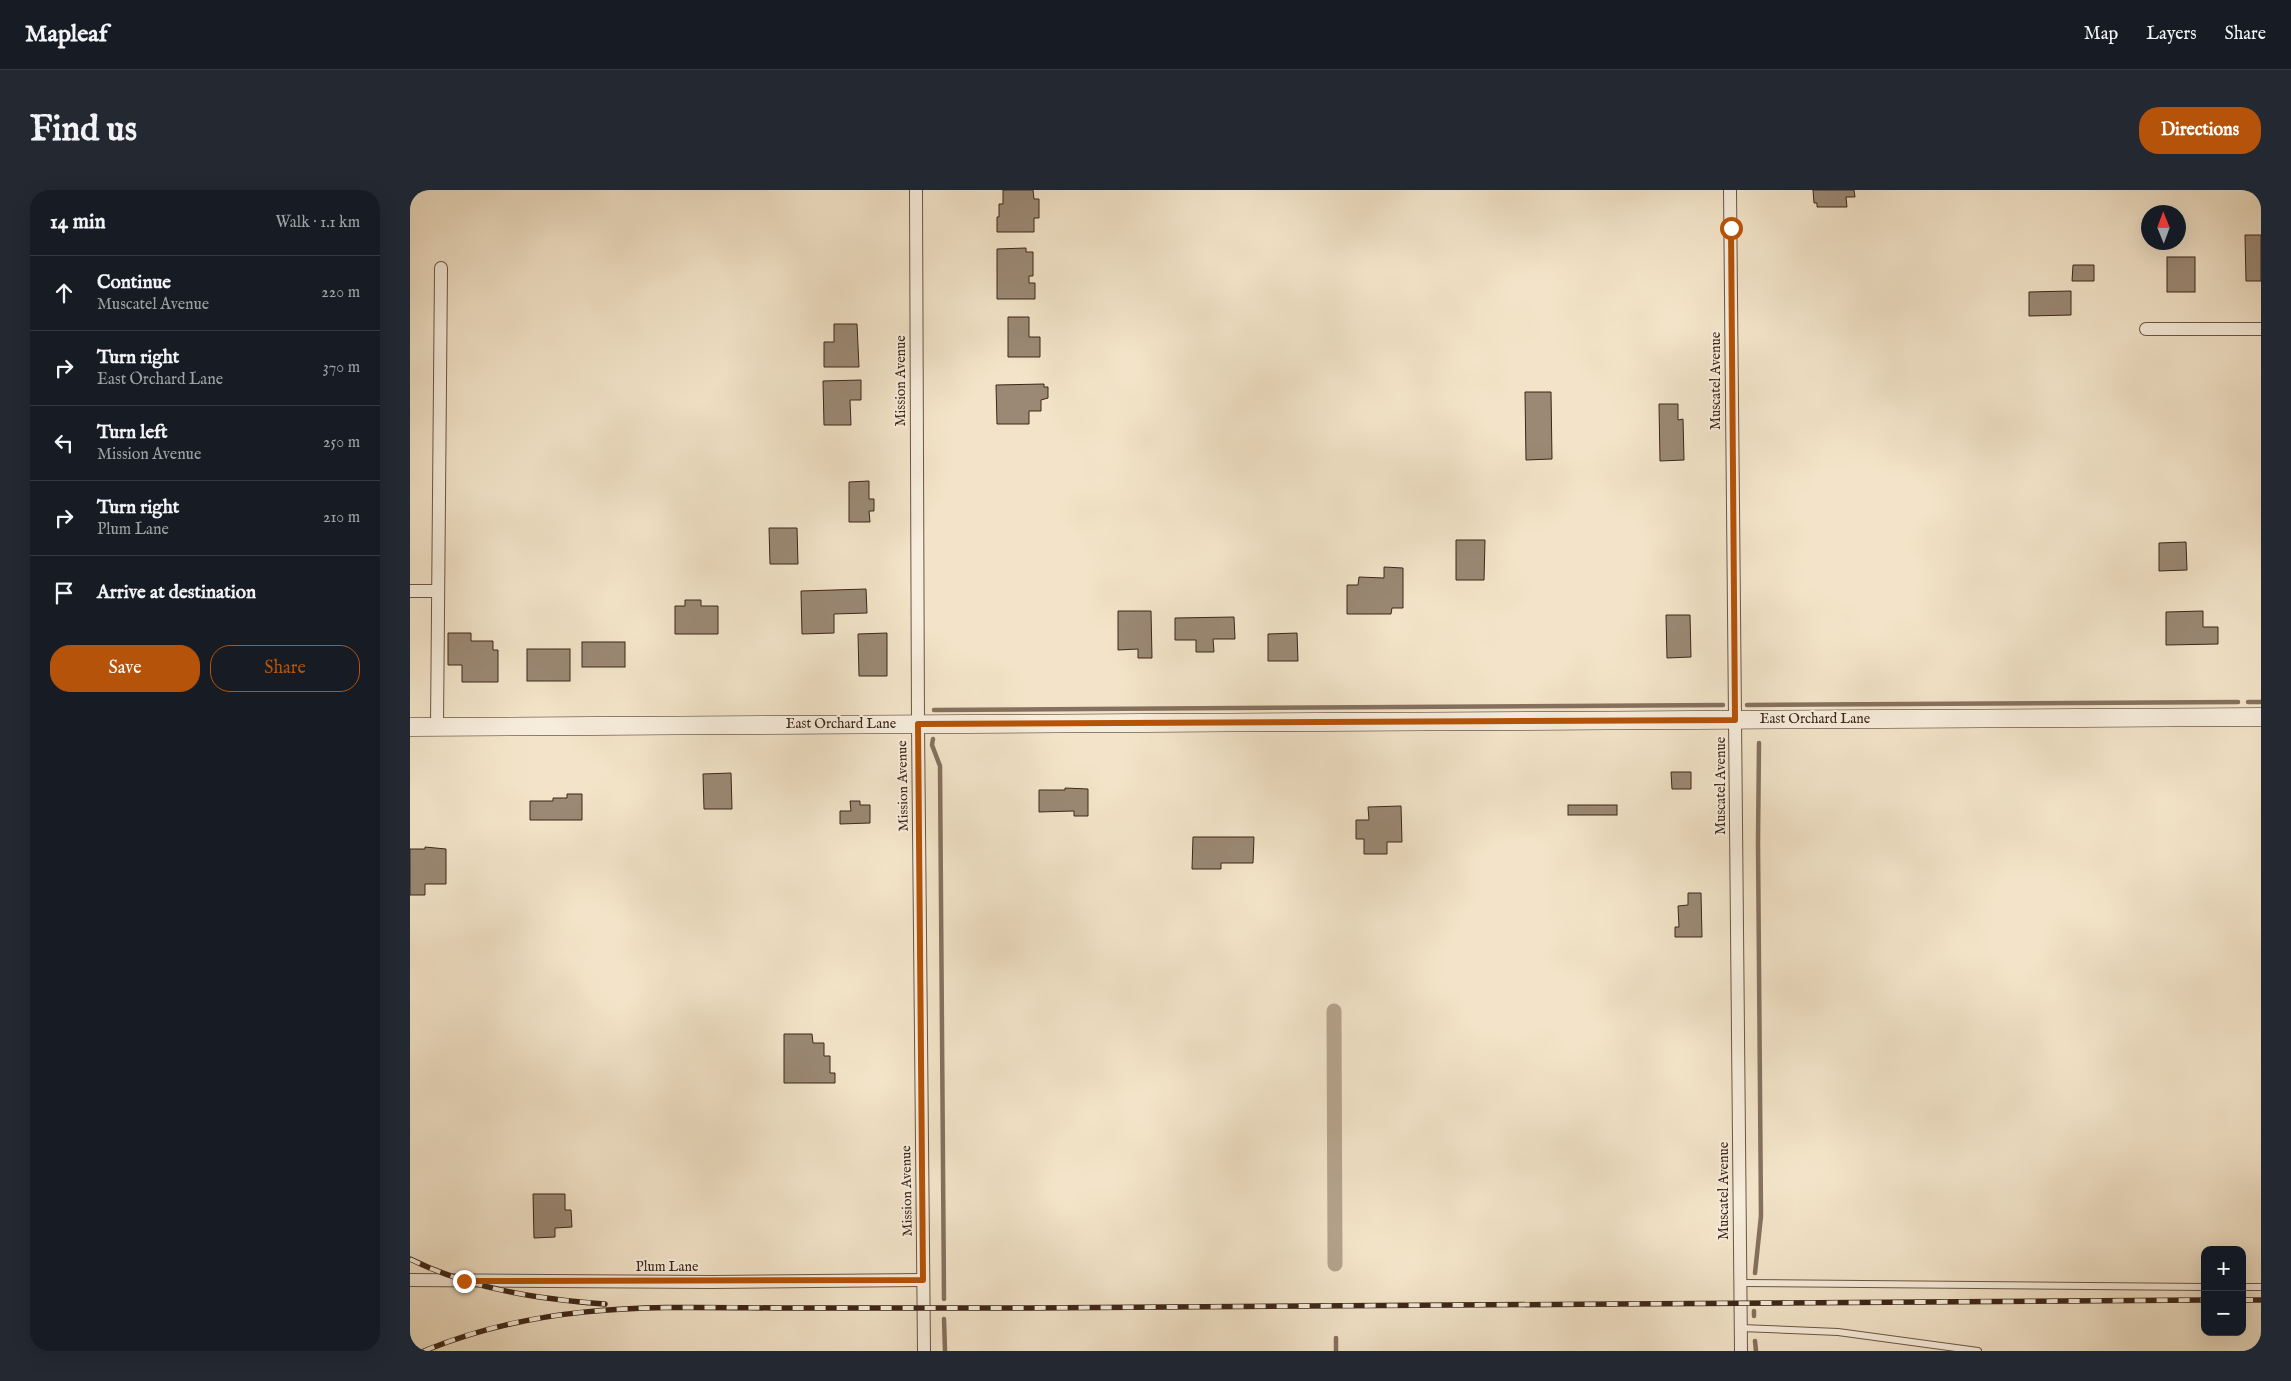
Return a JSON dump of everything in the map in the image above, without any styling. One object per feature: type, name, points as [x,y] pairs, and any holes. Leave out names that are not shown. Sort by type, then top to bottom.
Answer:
[{"type":"street","name":"Mission Avenue","points":[[916,190],[918,724],[924,1351]]},
{"type":"street","name":"Muscatel Avenue","points":[[1730,190],[1741,1351]]},
{"type":"street","points":[[437,726],[436,591],[441,268]]},
{"type":"street","points":[[2146,329],[2261,329]]},
{"type":"street","points":[[410,591],[436,591]]},
{"type":"street","name":"East Orchard Lane","points":[[410,726],[2261,718]]},
{"type":"street","name":"Plum Lane","points":[[410,1280],[923,1280]]},
{"type":"lane","points":[[1740,1282],[2201,1287]]},
{"type":"lane","points":[[2246,1287],[2261,1287]]},
{"type":"lane","points":[[1740,1328],[1838,1332],[1978,1351]]},
{"type":"building","points":[[1003,190],[1033,190],[1034,199],[1039,199],[1039,218],[1034,218],[1034,232],[997,232],[997,217],[999,217],[999,204],[1003,204]]},
{"type":"building","points":[[1813,190],[1854,190],[1855,197],[1846,197],[1847,207],[1817,207],[1817,203],[1814,203]]},
{"type":"building","points":[[2245,235],[2261,235],[2261,281],[2246,281]]},
{"type":"building","points":[[1026,248],[1026,252],[1033,252],[1033,276],[1029,276],[1029,283],[1035,283],[1035,299],[997,299],[997,249]]},
{"type":"building","points":[[2167,257],[2195,257],[2195,292],[2167,292]]},
{"type":"building","points":[[2073,265],[2094,265],[2094,281],[2072,281]]},
{"type":"building","points":[[2071,291],[2071,315],[2029,316],[2029,292]]},
{"type":"building","points":[[1008,317],[1029,317],[1029,337],[1040,337],[1040,357],[1008,357]]},
{"type":"building","points":[[834,324],[857,324],[859,367],[824,367],[824,342],[834,342]]},
{"type":"building","points":[[861,380],[861,400],[850,400],[851,425],[824,425],[823,381]]},
{"type":"building","points":[[1044,384],[1044,387],[1048,387],[1048,398],[1041,400],[1041,411],[1029,411],[1029,424],[997,424],[996,385]]},
{"type":"building","points":[[1525,392],[1551,392],[1552,459],[1526,460]]},
{"type":"building","points":[[1659,404],[1678,404],[1678,420],[1683,419],[1684,460],[1660,461]]},
{"type":"building","points":[[869,481],[869,499],[874,499],[874,511],[869,511],[870,522],[849,522],[849,482]]},
{"type":"building","points":[[769,528],[797,528],[798,564],[770,564]]},
{"type":"building","points":[[1456,540],[1485,540],[1484,580],[1456,580]]},
{"type":"building","points":[[2186,542],[2187,570],[2159,571],[2159,543]]},
{"type":"building","points":[[1384,567],[1403,568],[1403,608],[1392,608],[1391,614],[1347,614],[1347,585],[1358,585],[1359,577],[1384,578]]},
{"type":"building","points":[[866,589],[867,613],[834,614],[834,633],[802,634],[801,591]]},
{"type":"building","points":[[685,600],[701,600],[701,606],[718,606],[718,634],[675,634],[675,606],[685,606]]},
{"type":"building","points":[[1118,611],[1151,611],[1152,658],[1138,658],[1138,649],[1118,650]]},
{"type":"building","points":[[2203,611],[2203,627],[2218,627],[2218,644],[2166,645],[2166,612]]},
{"type":"building","points":[[1666,615],[1690,615],[1691,657],[1667,658]]},
{"type":"building","points":[[1234,617],[1235,639],[1213,639],[1214,652],[1196,652],[1196,640],[1175,640],[1175,618]]},
{"type":"building","points":[[448,633],[471,633],[471,641],[493,641],[493,650],[498,650],[498,682],[462,682],[462,665],[448,665]]},
{"type":"building","points":[[887,633],[887,676],[859,676],[858,634]]},
{"type":"building","points":[[1297,633],[1298,661],[1268,661],[1268,634]]},
{"type":"building","points":[[582,642],[625,642],[625,667],[582,667]]},
{"type":"building","points":[[527,649],[570,649],[570,681],[527,681]]},
{"type":"building","points":[[1671,772],[1691,772],[1691,789],[1672,789]]},
{"type":"building","points":[[731,773],[732,809],[704,809],[703,774]]},
{"type":"building","points":[[1065,788],[1088,789],[1088,816],[1074,816],[1074,811],[1039,812],[1039,790],[1065,790]]},
{"type":"building","points":[[567,794],[582,794],[582,820],[530,820],[530,801],[553,801],[553,798],[567,798]]},
{"type":"building","points":[[850,801],[860,801],[860,805],[870,805],[870,823],[840,824],[840,811],[851,811]]},
{"type":"building","points":[[1568,805],[1617,805],[1617,815],[1568,815]]},
{"type":"building","points":[[1401,806],[1402,842],[1387,842],[1387,854],[1364,854],[1364,839],[1356,839],[1356,820],[1369,820],[1368,807]]},
{"type":"building","points":[[1193,837],[1254,837],[1253,863],[1221,863],[1221,869],[1192,869]]},
{"type":"building","points":[[425,847],[446,849],[446,884],[425,884],[425,895],[410,895],[410,849],[425,849]]},
{"type":"building","points":[[1688,893],[1701,893],[1702,937],[1675,937],[1675,927],[1679,927],[1678,906],[1688,905]]},
{"type":"building","points":[[784,1034],[812,1034],[813,1043],[824,1043],[824,1056],[830,1056],[830,1073],[835,1073],[835,1083],[784,1083]]},
{"type":"building","points":[[533,1194],[565,1194],[565,1210],[571,1210],[572,1227],[555,1228],[555,1237],[534,1238]]},
{"type":"waterway","points":[[1747,705],[2238,702]]},
{"type":"waterway","points":[[2248,702],[2261,702]]},
{"type":"waterway","points":[[934,710],[1723,705]]},
{"type":"waterway","points":[[933,739],[932,745],[940,766],[944,1299]]},
{"type":"waterway","points":[[1755,1273],[1761,1216],[1759,743]]},
{"type":"waterway","points":[[1334,1011],[1335,1264]]},
{"type":"waterway","points":[[1754,1311],[1754,1316]]},
{"type":"waterway","points":[[944,1319],[945,1351]]},
{"type":"waterway","points":[[1336,1338],[1336,1351]]},
{"type":"waterway","points":[[1755,1341],[1756,1351]]},
{"type":"railway","points":[[410,1259],[457,1278],[505,1291],[605,1304]]},
{"type":"railway","points":[[424,1351],[468,1335],[512,1323],[598,1311],[642,1308],[1029,1308],[2201,1300]]},
{"type":"railway","points":[[2246,1300],[2261,1300]]},
{"type":"route","points":[[464,1281],[711,1282],[923,1280],[918,724],[1735,720],[1731,228]]}]
